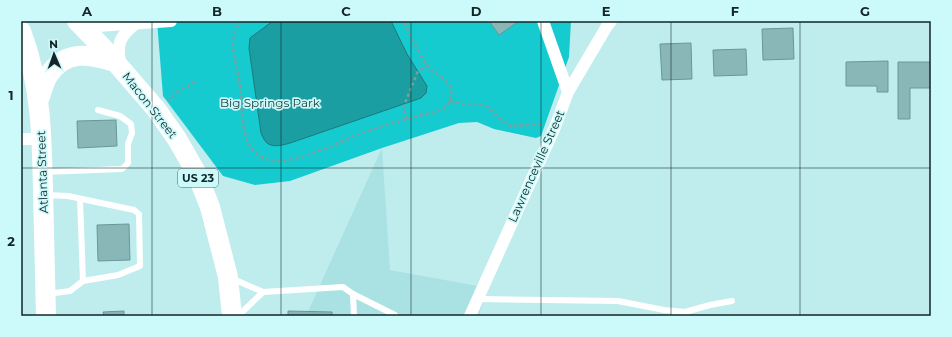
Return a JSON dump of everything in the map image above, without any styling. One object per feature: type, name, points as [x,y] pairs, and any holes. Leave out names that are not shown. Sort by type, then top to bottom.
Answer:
[{"type":"main road","name":"Macon Street","points":[[80,24],[156,109],[177,140],[197,174],[210,207],[228,276],[232,316]]},
{"type":"main road","name":"Atlanta Street","points":[[21,31],[26,44],[39,99],[42,139],[46,316]]},
{"type":"main road","points":[[39,99],[48,76],[60,63],[68,58],[78,55],[94,56],[118,65]]},
{"type":"street","points":[[80,24],[171,21]]},
{"type":"street","points":[[543,21],[568,92]]},
{"type":"street","name":"Lawrenceville Street","points":[[470,316],[555,127],[568,92],[611,21]]},
{"type":"street","points":[[118,65],[120,41],[127,30],[136,23]]},
{"type":"street","points":[[21,139],[42,139]]},
{"type":"lane","points":[[43,172],[122,169],[128,163],[128,144],[132,133],[131,124],[120,116],[98,110]]},
{"type":"lane","points":[[43,195],[68,196],[134,210],[139,214],[140,266],[118,275],[83,281],[70,291],[46,294]]},
{"type":"lane","points":[[80,199],[83,281]]},
{"type":"lane","points":[[228,276],[263,292],[343,287],[353,294],[395,316]]},
{"type":"lane","points":[[238,316],[263,292]]},
{"type":"lane","points":[[353,294],[354,316]]},
{"type":"lane","points":[[477,299],[618,301],[664,310],[685,312],[710,304],[732,301]]},
{"type":"path","points":[[242,21],[235,28],[232,45],[241,88],[244,130],[247,141],[252,150],[265,159],[275,161],[287,160],[311,154],[361,134],[441,110],[448,106],[451,89],[448,83],[433,72],[427,65],[415,45],[404,21]]},
{"type":"path","points":[[407,119],[404,108],[418,71],[427,65]]},
{"type":"path","points":[[166,102],[178,91],[197,81]]},
{"type":"path","points":[[450,101],[461,104],[483,105],[488,107],[503,122],[511,126],[541,124],[555,127]]},
{"type":"shaded area","points":[[273,21],[391,21],[407,54],[427,86],[426,93],[421,98],[291,143],[277,146],[269,144],[265,141],[261,133],[249,48],[250,38]]},
{"type":"shaded area","points":[[382,148],[390,270],[489,288],[478,316],[306,316]]},
{"type":"green space","name":"Big Springs Park","points":[[157,21],[571,21],[569,57],[541,136],[536,138],[494,129],[477,122],[459,123],[382,148],[290,181],[255,185],[223,176],[163,96]]},
{"type":"building","points":[[489,21],[519,21],[499,35]]},
{"type":"building","points":[[793,28],[794,59],[763,60],[762,29]]},
{"type":"building","points":[[691,43],[692,79],[662,80],[660,44]]},
{"type":"building","points":[[746,49],[747,75],[714,76],[713,50]]},
{"type":"building","points":[[888,61],[888,92],[877,92],[877,86],[846,86],[846,62]]},
{"type":"building","points":[[898,62],[931,62],[931,88],[910,88],[910,119],[898,119]]},
{"type":"building","points":[[116,120],[117,146],[78,148],[77,121]]},
{"type":"building","points":[[129,224],[130,260],[98,261],[97,225]]},
{"type":"building","points":[[124,311],[124,316],[104,316],[103,312]]},
{"type":"building","points":[[288,311],[332,312],[332,316],[288,316]]}]
